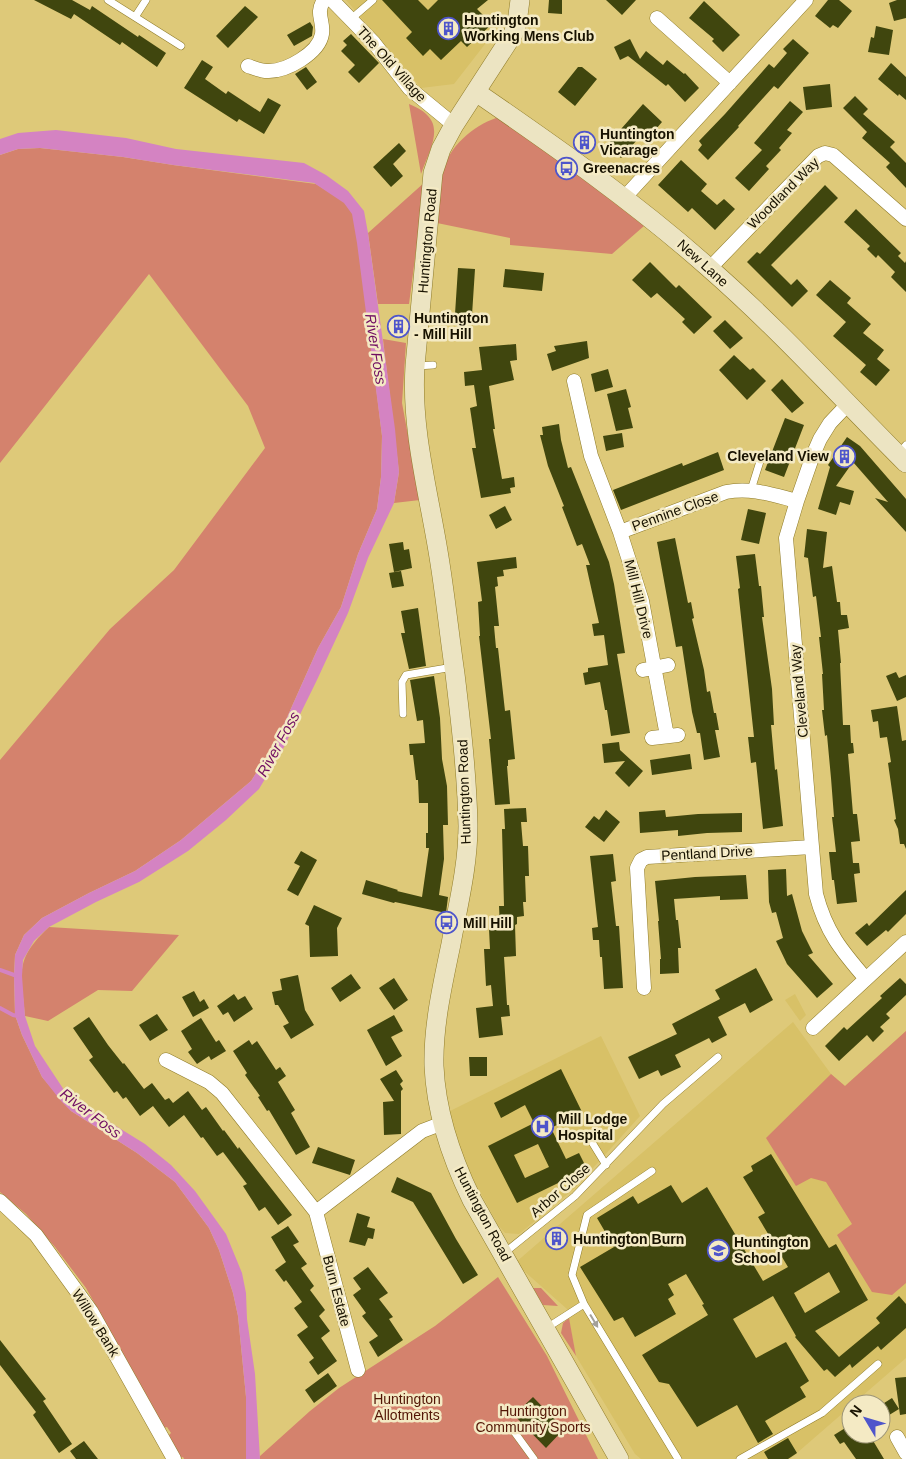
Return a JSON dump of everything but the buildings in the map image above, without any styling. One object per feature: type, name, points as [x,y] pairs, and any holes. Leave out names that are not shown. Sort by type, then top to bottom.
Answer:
[{"type":"street","points":[[248,66],[268,71],[288,67],[308,55],[320,41],[323,32],[320,8],[324,0]]},
{"type":"street","name":"The Old Village","points":[[332,0],[374,43],[409,88],[454,125]]},
{"type":"street","name":"Huntington Road","points":[[520,0],[517,23],[513,34],[454,125],[441,149],[433,173],[424,366],[414,384],[415,420],[438,553],[464,745],[468,827],[460,897],[450,944],[436,1032],[436,1092],[442,1123],[460,1175],[502,1255],[619,1459]]},
{"type":"street","points":[[624,198],[636,182],[806,0]]},
{"type":"street","points":[[658,18],[730,83]]},
{"type":"street","name":"New Lane","points":[[476,92],[598,177],[710,268],[848,404],[903,454]]},
{"type":"street","name":"Woodland Way","points":[[710,268],[818,156],[825,153],[833,155],[906,219]]},
{"type":"street","name":"Pennine Close","points":[[574,381],[591,456],[620,532],[726,492],[751,490],[797,501]]},
{"type":"street","name":"Cleveland Way","points":[[848,404],[830,423],[813,454],[788,530],[787,546],[816,894],[822,916],[841,951],[866,979]]},
{"type":"street","name":"Mill Hill Drive","points":[[620,532],[642,602],[655,668],[672,736],[652,738]]},
{"type":"street","name":"Pentland Drive","points":[[644,988],[637,868],[641,860],[647,857],[812,847]]},
{"type":"street","points":[[813,1028],[906,942]]},
{"type":"street","name":"Burn Estate","points":[[166,1060],[209,1082],[222,1093],[316,1212],[358,1370]]},
{"type":"street","points":[[316,1212],[422,1131],[442,1123]]},
{"type":"street","name":"Willow Bank","points":[[0,1201],[36,1235],[91,1311],[174,1459]]},
{"type":"street","points":[[897,1437],[906,1453]]},
{"type":"lane","points":[[108,0],[181,46]]},
{"type":"lane","points":[[135,17],[146,0]]},
{"type":"lane","points":[[351,20],[373,0]]},
{"type":"lane","points":[[751,490],[762,455]]},
{"type":"lane","points":[[402,714],[402,682],[406,675],[454,667]]},
{"type":"lane","name":"Arbor Close","points":[[502,1255],[575,1196],[663,1104],[718,1057]]},
{"type":"lane","points":[[590,1139],[606,1165]]},
{"type":"lane","points":[[652,1171],[587,1215],[572,1276],[584,1304],[678,1459]]},
{"type":"lane","points":[[545,1329],[584,1304]]},
{"type":"lane","points":[[740,1459],[822,1413],[878,1364]]},
{"type":"lane","points":[[510,1426],[534,1459]]},
{"type":"shaded area","points":[[346,0],[469,0],[496,30],[454,84],[421,88]]},
{"type":"shaded area","points":[[795,994],[806,1015],[800,1021],[785,1000]]},
{"type":"shaded area","name":"Huntington School","points":[[793,1022],[831,1074],[845,1086],[906,1031],[906,1358],[865,1394],[841,1394],[841,1415],[790,1459],[641,1459],[635,1454],[576,1356],[567,1309],[515,1263]]},
{"type":"shaded area","name":"Mill Lodge Hospital","points":[[601,1036],[640,1116],[575,1188],[519,1234],[505,1233],[498,1225],[467,1168],[455,1138],[450,1111]]},
{"type":"green space","points":[[409,104],[421,110],[429,117],[433,125],[433,142],[421,174]]},
{"type":"green space","points":[[496,118],[507,121],[534,140],[644,226],[612,254],[510,245],[510,238],[437,223],[442,178],[450,154],[470,132]]},
{"type":"green space","points":[[40,148],[123,157],[316,184],[343,201],[355,216],[382,436],[381,477],[377,509],[358,554],[341,607],[318,648],[276,742],[251,781],[181,840],[135,871],[42,918],[24,935],[15,955],[15,1015],[22,1035],[42,1077],[71,1111],[137,1153],[175,1182],[209,1228],[219,1250],[233,1293],[238,1316],[246,1397],[246,1459],[180,1458],[169,1435],[171,1433],[167,1427],[164,1428],[86,1288],[55,1247],[26,1214],[0,1192],[0,760],[110,629],[174,570],[265,448],[248,406],[149,274],[0,463],[0,155],[18,149]]},
{"type":"green space","points":[[425,182],[409,304],[378,304],[368,233]]},
{"type":"green space","points":[[383,339],[406,343],[402,403],[420,500],[394,503],[399,472]]},
{"type":"green space","points":[[49,927],[179,935],[132,991],[98,990],[48,1021],[25,1016],[22,967],[30,949]]},
{"type":"green space","points":[[906,1031],[906,1283],[892,1295],[872,1292],[837,1235],[852,1224],[826,1182],[811,1178],[796,1186],[766,1138],[831,1074],[845,1086]]},
{"type":"green space","name":"Huntington Allotments","points":[[498,1277],[547,1356],[598,1459],[260,1459],[260,1456],[310,1411],[339,1388],[435,1326]]},
{"type":"green space","points":[[533,1288],[541,1288],[558,1306],[543,1305]]},
{"type":"green space","points":[[569,1318],[576,1356],[561,1333],[563,1323]]},
{"type":"water","name":"River Foss","points":[[56,130],[126,138],[176,149],[304,163],[326,175],[348,191],[364,211],[368,233],[395,429],[399,472],[394,503],[368,558],[348,613],[316,682],[284,747],[259,789],[226,820],[188,851],[139,882],[49,927],[34,941],[23,960],[22,976],[25,1016],[35,1046],[64,1090],[82,1105],[145,1144],[171,1165],[195,1191],[226,1234],[242,1273],[246,1293],[247,1319],[255,1374],[260,1459],[246,1459],[246,1397],[238,1316],[233,1293],[219,1250],[209,1228],[175,1182],[137,1153],[71,1111],[42,1077],[22,1035],[15,1015],[15,955],[24,935],[42,918],[135,871],[181,840],[251,781],[276,742],[318,648],[341,607],[358,554],[377,509],[381,477],[382,436],[357,243],[352,214],[344,203],[314,183],[123,157],[40,148],[18,149],[0,155],[0,139],[18,133]]},
{"type":"waterway","points":[[0,970],[17,976]]},
{"type":"waterway","points":[[0,1008],[18,1016]]},
{"type":"place","name":"Huntington Working Mens Club","points":[[448,28]]},
{"type":"place","name":"Huntington Vicarage","points":[[584,142]]},
{"type":"place","name":"Greenacres","points":[[567,168]]},
{"type":"place","name":"Huntington - Mill Hill","points":[[398,326]]},
{"type":"place","name":"Cleveland View","points":[[845,456]]},
{"type":"place","name":"Mill Hill","points":[[447,923]]},
{"type":"place","name":"Mill Lodge Hospital","points":[[542,1127]]},
{"type":"place","name":"Huntington Burn","points":[[557,1239]]},
{"type":"place","name":"Huntington School","points":[[718,1250]]},
{"type":"park label","name":"Huntington Community Sports","points":[[533,1419]]}]
